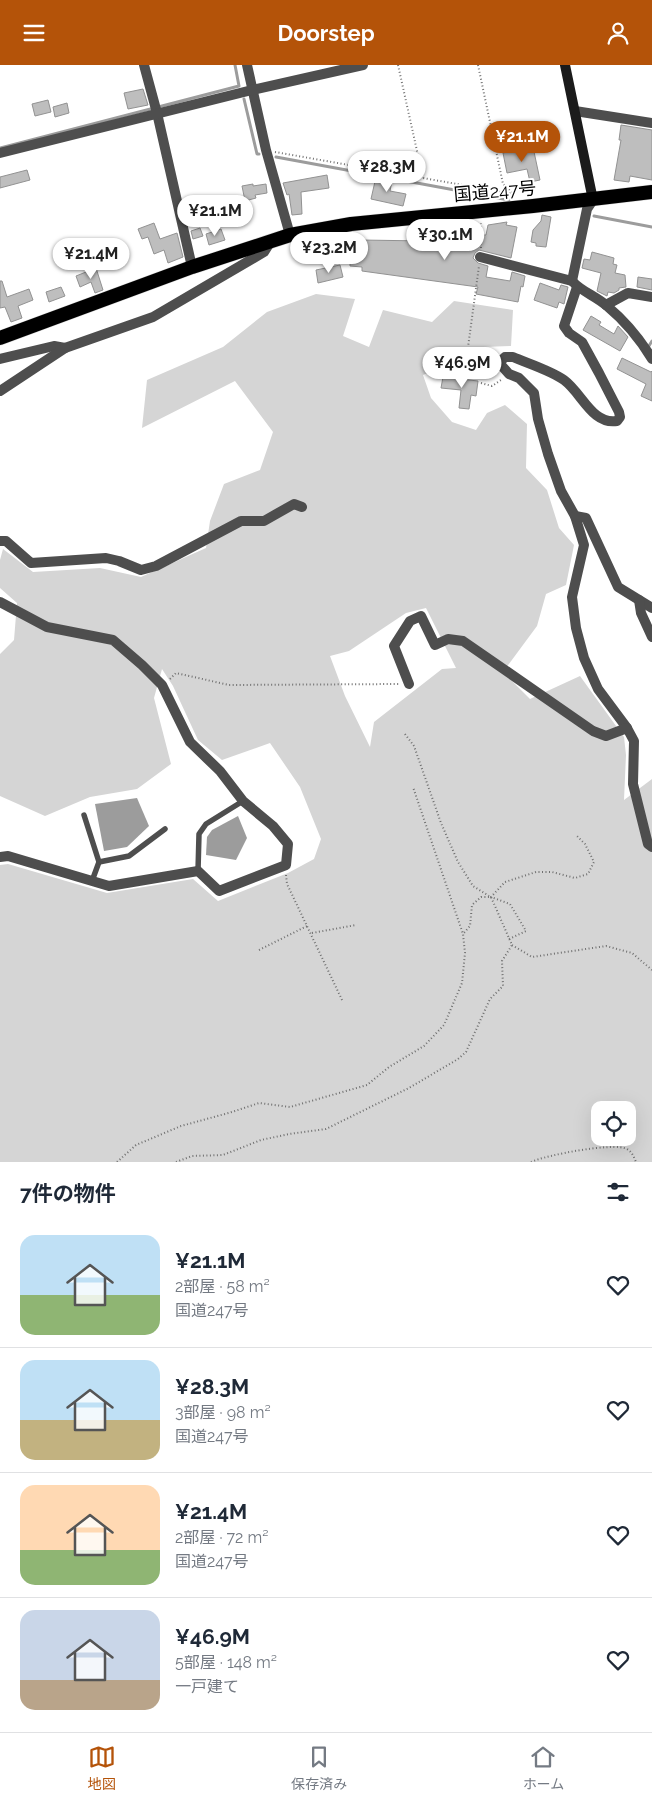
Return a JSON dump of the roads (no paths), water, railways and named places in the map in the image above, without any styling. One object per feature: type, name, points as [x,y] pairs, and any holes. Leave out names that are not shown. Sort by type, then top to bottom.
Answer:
[{"type":"highway","name":"国道247号","points":[[0,338],[192,267],[290,235],[351,224],[593,200],[652,192]]},
{"type":"main road","points":[[566,65],[593,200]]},
{"type":"street","points":[[144,65],[157,113],[192,267]]},
{"type":"street","points":[[247,65],[266,150],[290,235]]},
{"type":"street","points":[[0,153],[157,113],[363,65]]},
{"type":"street","points":[[575,111],[652,123]]},
{"type":"street","points":[[593,200],[587,209],[574,284],[564,327],[582,342],[600,373],[619,412],[620,417],[618,421],[608,422],[598,417],[563,379],[513,357],[505,357],[501,361],[501,365],[509,374],[519,378],[534,393],[538,419],[548,454],[561,491],[575,516],[584,545],[572,597],[576,628],[584,658],[598,689],[627,727],[634,741],[633,783],[648,844],[652,847]]},
{"type":"street","points":[[0,391],[65,348],[153,317],[264,252],[272,241]]},
{"type":"street","points":[[480,257],[574,284],[606,305],[631,329],[644,344],[652,359]]},
{"type":"street","points":[[606,305],[628,293],[652,297]]},
{"type":"street","points":[[0,359],[54,346],[65,348]]},
{"type":"street","points":[[0,541],[6,541],[31,563],[106,558],[141,570],[156,566],[241,521],[264,521],[294,504],[302,507]]},
{"type":"street","points":[[575,516],[586,518],[618,587],[652,608]]},
{"type":"street","points":[[639,600],[641,613],[652,637]]},
{"type":"street","points":[[0,602],[47,627],[113,640],[162,685],[190,742],[220,771],[243,801],[273,825],[288,844],[286,865],[219,891],[198,871],[109,886],[8,856],[0,857]]},
{"type":"street","points":[[409,684],[394,646],[410,621],[421,616],[435,645],[448,639],[463,641],[593,731],[606,736],[627,727]]},
{"type":"lane","points":[[198,871],[200,834],[206,824],[243,801]]},
{"type":"lane","points":[[84,815],[98,862],[92,881]]},
{"type":"lane","points":[[98,862],[129,856],[165,829]]},
{"type":"waterway","points":[[0,148],[239,86],[235,65]]},
{"type":"waterway","points":[[244,99],[257,154],[259,154]]},
{"type":"waterway","points":[[276,157],[509,200]]},
{"type":"waterway","points":[[594,216],[652,227]]},
{"type":"waterway","points":[[647,349],[652,341]]}]
